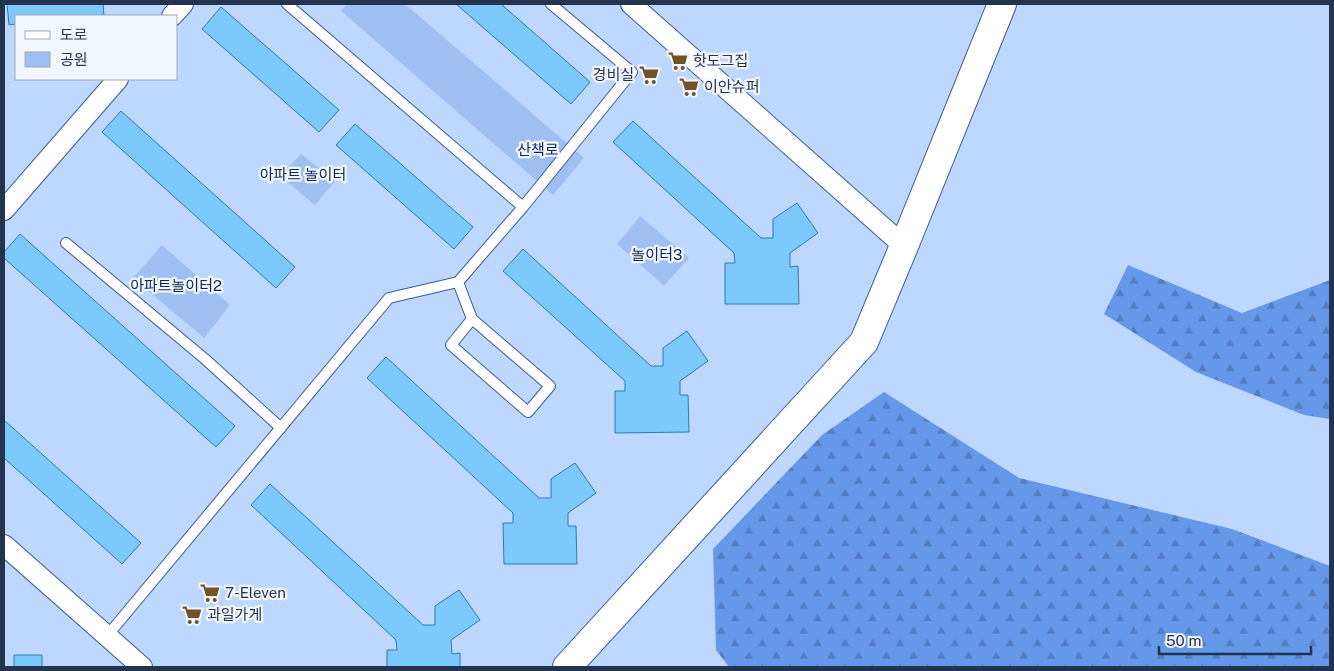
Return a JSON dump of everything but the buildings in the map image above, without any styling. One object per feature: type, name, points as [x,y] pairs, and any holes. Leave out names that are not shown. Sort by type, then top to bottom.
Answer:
[{"type":"street","points":[[173,15],[183,4]]},
{"type":"street","points":[[632,4],[904,246]]},
{"type":"street","points":[[567,667],[864,342],[1002,4]]},
{"type":"street","points":[[4,210],[117,80]]},
{"type":"street","points":[[4,545],[142,667]]},
{"type":"lane","points":[[287,4],[523,207]]},
{"type":"lane","points":[[107,636],[389,298],[458,282],[523,207],[632,72],[551,4]]},
{"type":"lane","points":[[66,243],[205,359],[281,428]]},
{"type":"lane","points":[[458,282],[472,319],[550,386],[528,412],[451,345],[472,319]]},
{"type":"green space","name":"산책로","points":[[347,4],[405,4],[584,158],[553,195],[341,11]]},
{"type":"green space","name":"아파트 놀이터","points":[[301,154],[335,181],[315,205],[280,176]]},
{"type":"green space","name":"놀이터3","points":[[640,216],[689,258],[664,286],[617,244]]},
{"type":"green space","name":"아파트놀이터2","points":[[162,245],[230,305],[204,338],[133,278]]},
{"type":"green space","points":[[1128,265],[1242,313],[1330,280],[1330,419],[1304,415],[1196,372],[1104,314]]},
{"type":"green space","points":[[884,392],[1019,478],[1232,529],[1330,566],[1330,667],[729,667],[716,650],[713,549],[822,435]]},
{"type":"place","name":"핫도그집","points":[[678,61]]},
{"type":"place","name":"경비실","points":[[649,75]]},
{"type":"place","name":"이안슈퍼","points":[[689,87]]},
{"type":"place","name":"7-Eleven","points":[[210,593]]},
{"type":"place","name":"과일가게","points":[[192,615]]}]
